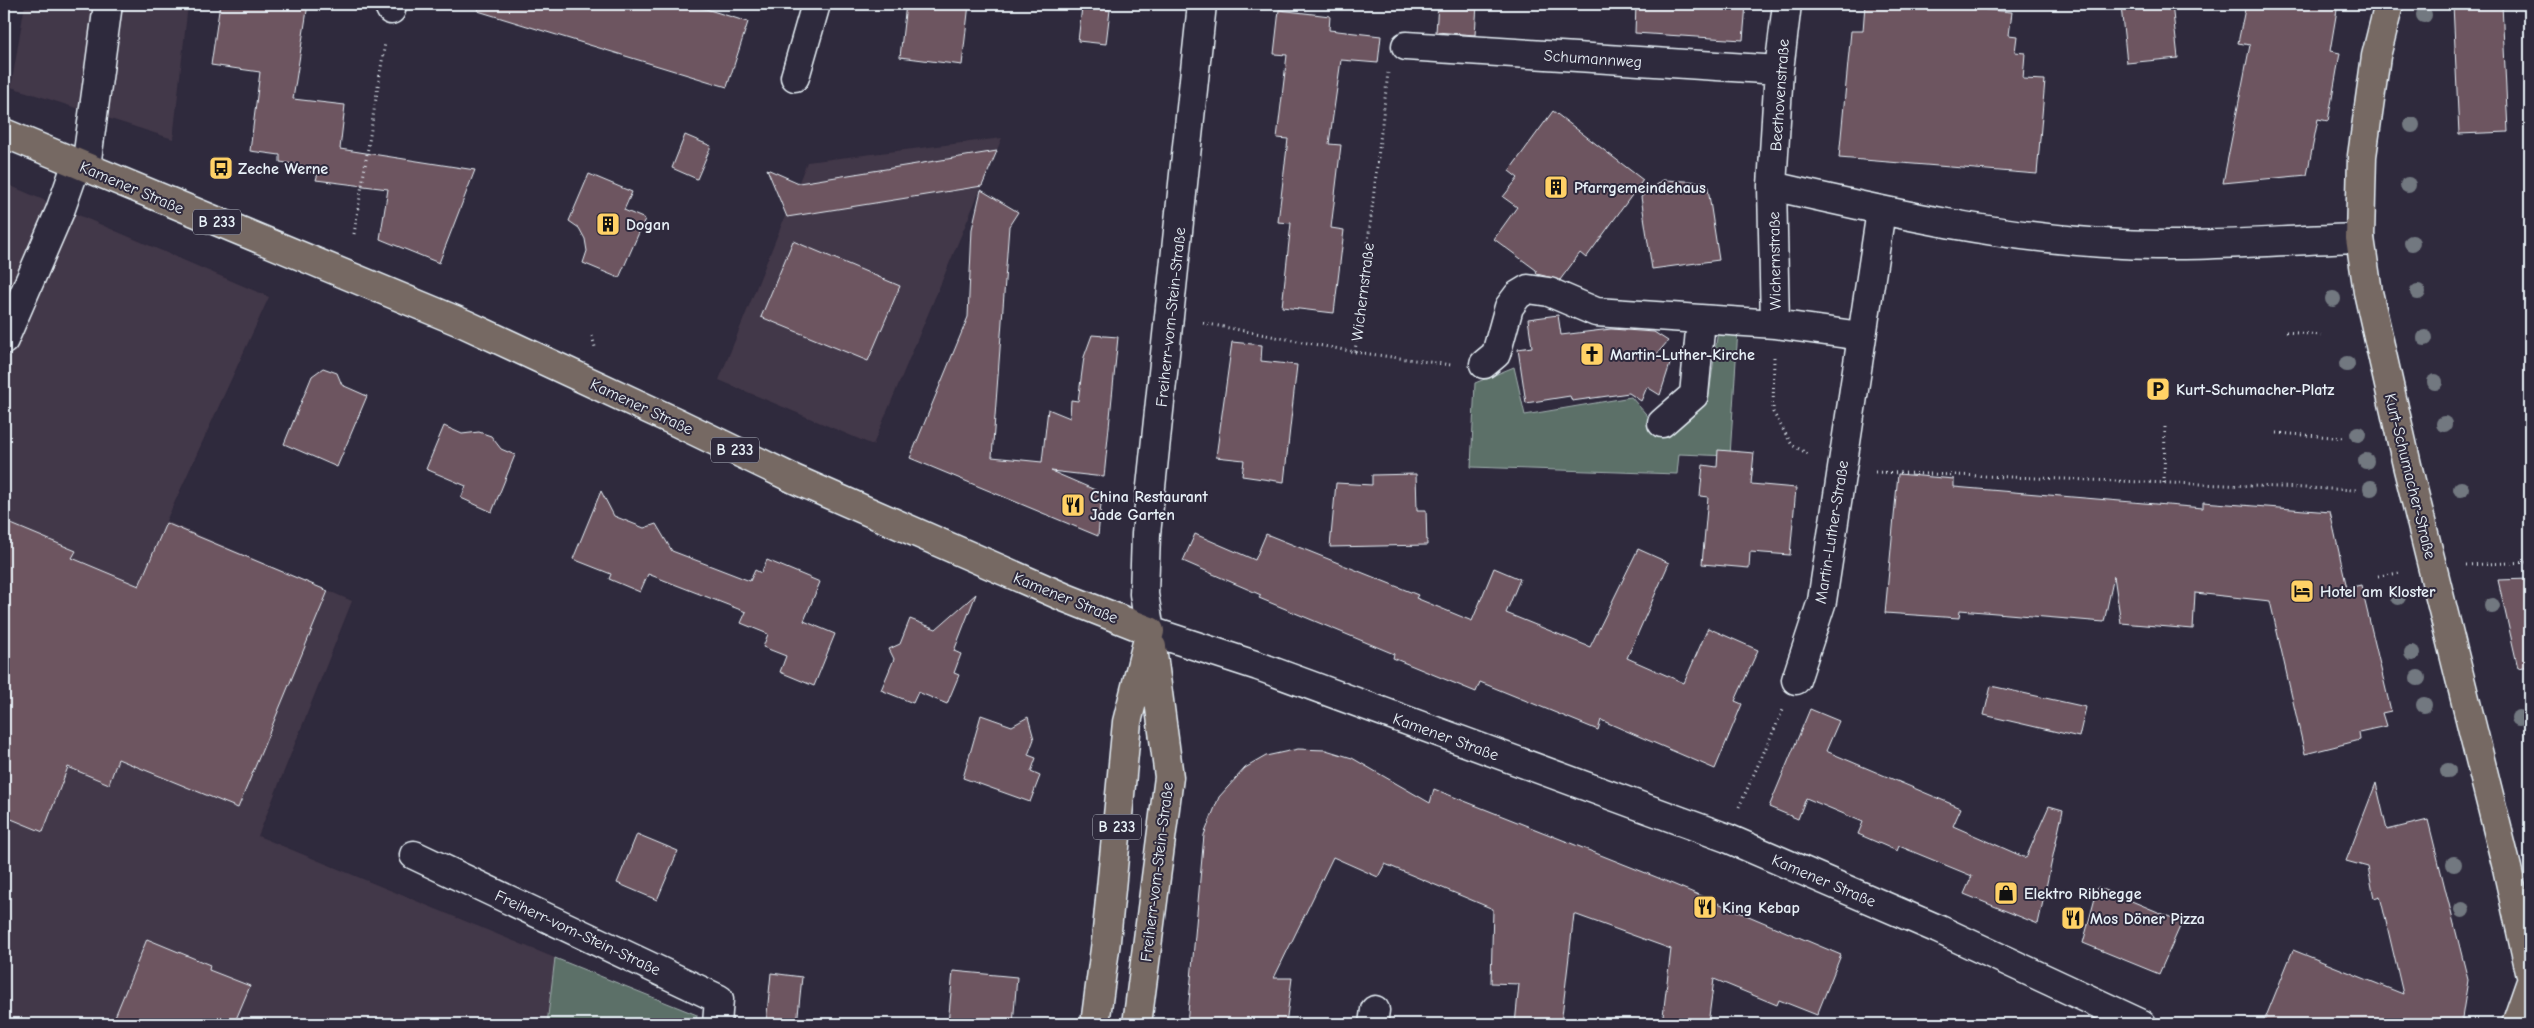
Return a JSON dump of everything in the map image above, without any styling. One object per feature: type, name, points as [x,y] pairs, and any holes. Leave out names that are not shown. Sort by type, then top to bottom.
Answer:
[{"type":"main road","name":"Kurt-Schumacher-Straße","points":[[2389,4],[2376,56],[2362,156],[2360,238],[2368,292],[2407,465],[2507,868],[2530,972]]},
{"type":"main road","name":"Kamener Straße","points":[[4,133],[465,324],[794,479],[1066,598],[1150,631]]},
{"type":"main road","name":"Freiherr-vom-Stein-Straße","points":[[1095,1024],[1106,940],[1127,722],[1150,631]]},
{"type":"main road","name":"Freiherr-vom-Stein-Straße","points":[[1137,1024],[1169,778],[1150,631]]},
{"type":"main road","points":[[2516,1024],[2530,984]]},
{"type":"street","points":[[4,340],[82,165],[108,4]]},
{"type":"street","points":[[795,78],[816,4]]},
{"type":"street","name":"Freiherr-vom-Stein-Straße","points":[[1150,631],[1144,594],[1146,534],[1202,4]]},
{"type":"street","name":"Beethovenstraße","points":[[1772,186],[1779,70],[1787,4]]},
{"type":"street","name":"Schumannweg","points":[[1398,55],[1779,70]]},
{"type":"street","points":[[1772,186],[1912,218],[2016,233],[2122,244],[2224,245],[2360,238]]},
{"type":"street","name":"Wichernstraße","points":[[1484,364],[1496,354],[1509,307],[1518,294],[1528,289],[1549,292],[1596,312],[1775,324],[1772,186]]},
{"type":"street","name":"Martin-Luther-Straße","points":[[1796,680],[1822,600],[1881,210]]},
{"type":"street","points":[[1662,423],[1694,395],[1701,320]]},
{"type":"street","points":[[1775,324],[1861,336]]},
{"type":"street","name":"Kamener Straße","points":[[1150,631],[1258,666],[1727,838],[1938,929],[2142,1024]]},
{"type":"street","name":"Freiherr-vom-Stein-Straße","points":[[414,854],[719,999],[717,1024]]},
{"type":"path","points":[[354,234],[390,7]]},
{"type":"path","name":"Wichernstraße","points":[[1170,317],[1356,352],[1398,55]]},
{"type":"path","points":[[1775,324],[1773,412],[1792,445],[1841,471],[2359,490]]},
{"type":"path","points":[[2286,332],[2321,335]]},
{"type":"path","points":[[1356,352],[1467,367],[1484,364]]},
{"type":"path","points":[[2164,483],[2165,427]]},
{"type":"path","points":[[2277,433],[2346,438]]},
{"type":"path","points":[[2466,565],[2530,562]]},
{"type":"path","points":[[1727,838],[1746,790],[1796,680]]},
{"type":"shaded area","points":[[25,4],[188,4],[173,139],[11,87]]},
{"type":"shaded area","points":[[1002,138],[873,445],[719,380],[807,162]]},
{"type":"shaded area","points":[[4,183],[269,297],[166,521],[352,601],[258,836],[555,958],[547,1024],[4,1024]]},
{"type":"green space","points":[[1738,329],[1730,456],[1679,454],[1677,474],[1471,467],[1475,383],[1514,367],[1525,415],[1631,397],[1667,438],[1709,395],[1718,330]]},
{"type":"green space","points":[[555,958],[697,1015],[696,1024],[547,1024]]},
{"type":"building","points":[[220,4],[308,4],[293,99],[345,105],[340,149],[475,170],[439,263],[380,239],[388,189],[316,180],[318,173],[300,171],[301,165],[280,162],[280,155],[250,151],[260,72],[211,65]]},
{"type":"building","points":[[479,4],[690,4],[748,22],[727,87],[478,11]]},
{"type":"building","points":[[906,4],[969,4],[962,65],[900,57]]},
{"type":"building","points":[[1438,4],[1477,4],[1475,35],[1436,32]]},
{"type":"building","points":[[1636,4],[1746,4],[1743,40],[1635,33]]},
{"type":"building","points":[[1865,4],[1979,4],[1978,9],[2012,12],[2009,35],[2017,36],[2015,52],[2025,53],[2023,79],[2045,80],[2037,174],[1839,158],[1851,31],[1863,31]]},
{"type":"building","points":[[2172,4],[2178,58],[2127,63],[2121,6]]},
{"type":"building","points":[[2246,4],[2338,4],[2330,51],[2340,53],[2328,121],[2318,119],[2307,175],[2223,183],[2250,45],[2238,43]]},
{"type":"building","points":[[2453,4],[2502,4],[2508,132],[2459,134]]},
{"type":"building","points":[[1082,7],[1110,10],[1106,44],[1078,41]]},
{"type":"building","points":[[1279,10],[1330,16],[1329,30],[1381,36],[1378,63],[1341,60],[1329,144],[1341,145],[1331,228],[1344,230],[1334,313],[1282,307],[1291,223],[1278,222],[1288,139],[1277,138],[1287,55],[1274,54]]},
{"type":"building","name":"Pfarrgemeindehaus","points":[[1553,111],[1643,180],[1586,258],[1580,253],[1560,280],[1537,274],[1536,270],[1494,239],[1517,207],[1503,197],[1518,178],[1509,171]]},
{"type":"building","points":[[685,135],[711,146],[697,179],[672,168]]},
{"type":"building","points":[[997,151],[982,186],[787,217],[767,169],[799,183]]},
{"type":"building","name":"Dogan","points":[[589,174],[632,192],[624,210],[645,219],[619,278],[583,263],[587,251],[585,239],[579,228],[569,221]]},
{"type":"building","points":[[1663,180],[1707,182],[1719,260],[1652,269],[1641,197]]},
{"type":"building","points":[[981,190],[1018,212],[1009,226],[992,457],[1042,462],[1048,409],[1070,418],[1071,400],[1078,401],[1084,357],[1092,335],[1118,337],[1104,477],[1051,471],[1102,493],[1098,536],[910,458],[968,317],[972,229]]},
{"type":"building","points":[[793,241],[900,286],[868,361],[761,317]]},
{"type":"building","name":"Martin-Luther-Kirche","points":[[1558,315],[1561,335],[1611,329],[1654,332],[1668,341],[1656,355],[1671,361],[1660,395],[1647,387],[1641,401],[1629,393],[1572,401],[1570,396],[1526,403],[1518,349],[1532,347],[1528,319]]},
{"type":"building","points":[[1232,342],[1262,345],[1261,361],[1297,365],[1284,482],[1242,476],[1244,460],[1216,457]]},
{"type":"building","points":[[323,368],[337,373],[342,385],[367,396],[337,467],[284,444],[312,376]]},
{"type":"building","points":[[444,426],[462,434],[479,432],[491,436],[501,449],[515,455],[492,512],[461,498],[466,486],[426,469]]},
{"type":"building","points":[[1718,450],[1754,453],[1751,484],[1796,488],[1790,555],[1750,552],[1749,568],[1702,564],[1708,497],[1700,496],[1703,465],[1717,467]]},
{"type":"building","points":[[1416,474],[1417,510],[1426,510],[1427,545],[1330,547],[1336,483],[1372,485],[1372,475]]},
{"type":"building","points":[[1898,474],[1954,479],[1954,487],[2203,508],[2203,502],[2330,512],[2347,588],[2361,585],[2391,711],[2382,713],[2386,726],[2359,732],[2360,740],[2305,754],[2270,601],[2195,593],[2193,629],[2121,623],[2114,576],[2104,622],[1960,610],[1959,618],[1885,613]]},
{"type":"building","points":[[601,491],[614,516],[644,528],[656,524],[672,551],[750,581],[755,570],[761,573],[767,560],[820,582],[804,621],[835,634],[814,686],[780,672],[786,656],[763,647],[768,634],[741,623],[746,612],[648,574],[640,592],[609,579],[611,574],[573,559]]},
{"type":"building","points":[[4,521],[76,551],[72,558],[139,586],[166,523],[328,591],[238,808],[118,759],[109,784],[68,767],[43,832],[4,816]]},
{"type":"building","points":[[1195,534],[1255,560],[1266,534],[1418,595],[1416,598],[1472,621],[1494,568],[1520,579],[1506,613],[1590,647],[1638,549],[1669,563],[1627,658],[1684,683],[1708,628],[1758,650],[1735,701],[1742,704],[1715,769],[1601,720],[1598,730],[1480,682],[1476,692],[1393,658],[1394,654],[1259,598],[1261,595],[1183,561]]},
{"type":"building","points":[[2530,579],[2530,666],[2518,668],[2498,580]]},
{"type":"building","points":[[976,594],[954,651],[961,654],[954,673],[959,675],[947,704],[918,692],[913,703],[881,690],[894,659],[889,649],[900,644],[910,619],[936,629]]},
{"type":"building","points":[[1991,686],[2086,707],[2079,737],[1984,715]]},
{"type":"building","points":[[1810,709],[1839,721],[1826,751],[1961,808],[1953,826],[2026,858],[2049,806],[2063,810],[2038,924],[1964,894],[1972,876],[1899,846],[1897,851],[1858,834],[1863,822],[1806,798],[1798,819],[1769,807]]},
{"type":"building","points":[[981,715],[1012,726],[1028,717],[1034,739],[1028,755],[1036,758],[1031,772],[1040,776],[1030,802],[963,778]]},
{"type":"building","points":[[1298,749],[1326,750],[1352,758],[1430,803],[1434,789],[1656,877],[1841,955],[1817,1015],[1779,1000],[1777,1005],[1714,979],[1708,1024],[1662,1024],[1671,949],[1574,914],[1561,1024],[1515,1024],[1519,984],[1491,983],[1493,909],[1385,864],[1378,877],[1333,857],[1274,978],[1292,978],[1286,1024],[1187,1024],[1204,835],[1219,797],[1245,768],[1266,756]]},
{"type":"building","points":[[2376,783],[2387,830],[2428,820],[2468,980],[2462,1018],[2474,1024],[2263,1024],[2293,950],[2403,994],[2380,896],[2374,898],[2368,867],[2346,861]]},
{"type":"building","points":[[637,834],[678,851],[657,900],[617,883]]},
{"type":"building","points":[[2098,887],[2182,922],[2159,974],[2083,943]]},
{"type":"building","points":[[147,939],[210,965],[209,970],[250,986],[234,1024],[112,1024]]},
{"type":"building","points":[[953,971],[1017,977],[1013,1024],[948,1024]]},
{"type":"building","points":[[771,973],[802,977],[797,1024],[766,1024]]},
{"type":"place","name":"Zeche Werne","points":[[221,168]]},
{"type":"place","name":"Pfarrgemeindehaus","points":[[1556,187]]},
{"type":"place","name":"Dogan","points":[[608,224]]},
{"type":"place","name":"Martin-Luther-Kirche","points":[[1592,354]]},
{"type":"place","name":"Kurt-Schumacher-Platz","points":[[2158,389]]},
{"type":"place","name":"China Restaurant Jade Garten","points":[[1073,505]]},
{"type":"place","name":"Hotel am Kloster","points":[[2302,591]]},
{"type":"place","name":"Elektro Ribhegge","points":[[2006,893]]},
{"type":"place","name":"King Kebap","points":[[1705,907]]},
{"type":"place","name":"Mos Döner Pizza","points":[[2073,918]]}]
